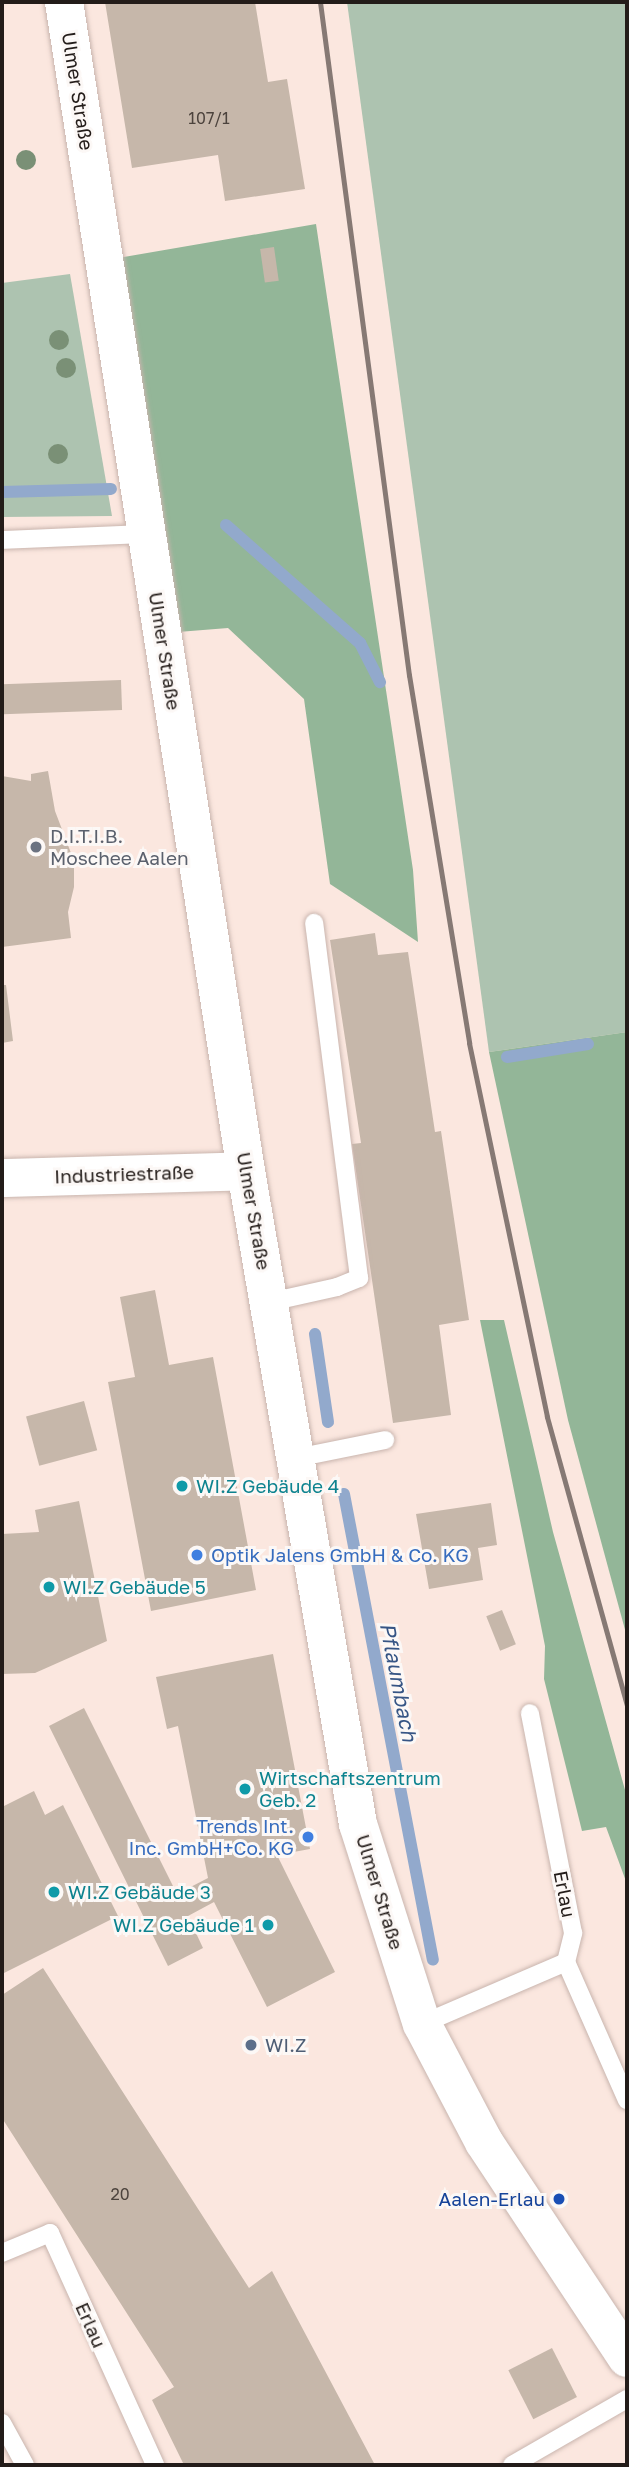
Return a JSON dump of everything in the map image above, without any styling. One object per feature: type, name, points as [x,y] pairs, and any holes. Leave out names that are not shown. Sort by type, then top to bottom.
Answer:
[{"type":"street","name":"Ulmer Straße","points":[[64,2],[246,1171],[359,1824],[422,2024],[484,2142],[627,2358]]},
{"type":"street","name":"Industriestraße","points":[[2,1178],[246,1171]]},
{"type":"lane","points":[[2,540],[147,534]]},
{"type":"lane","points":[[270,1302],[337,1287],[359,1278],[314,923]]},
{"type":"lane","points":[[296,1458],[385,1440]]},
{"type":"lane","name":"Erlau","points":[[530,1713],[573,1933],[566,1962]]},
{"type":"lane","points":[[422,2024],[566,1962],[627,2100]]},
{"type":"lane","name":"Erlau","points":[[2,2253],[50,2233],[155,2465]]},
{"type":"lane","points":[[512,2465],[627,2399]]},
{"type":"lane","points":[[2,2423],[25,2465]]},
{"type":"green space","points":[[347,2],[627,2],[627,1032],[489,1052]]},
{"type":"green space","points":[[316,224],[413,870],[418,942],[330,884],[304,699],[228,628],[178,632],[118,258]]},
{"type":"green space","points":[[70,274],[112,516],[2,517],[2,283]]},
{"type":"green space","points":[[627,1032],[627,1637],[568,1420],[489,1052]]},
{"type":"green space","points":[[480,1320],[504,1320],[553,1532],[627,1797],[627,1884],[606,1827],[582,1831],[544,1679],[545,1646]]},
{"type":"building","points":[[105,2],[255,2],[268,82],[287,79],[305,189],[225,201],[218,155],[132,168]]},
{"type":"building","points":[[274,247],[279,281],[265,283],[260,249]]},
{"type":"building","points":[[121,680],[122,710],[3,714],[2,684]]},
{"type":"building","name":"D.I.T.I.B. Moschee Aalen","points":[[48,771],[55,811],[74,861],[74,887],[68,912],[71,938],[2,947],[2,776],[31,781],[31,774]]},
{"type":"building","points":[[375,933],[378,955],[408,952],[435,1132],[441,1131],[469,1320],[439,1325],[451,1415],[393,1423],[352,1144],[361,1143],[330,940]]},
{"type":"building","points":[[2,985],[6,985],[13,1041],[2,1043]]},
{"type":"building","name":"WI.Z Gebäude 4","points":[[155,1290],[169,1365],[213,1357],[256,1590],[151,1611],[108,1382],[135,1377],[120,1297]]},
{"type":"building","points":[[84,1401],[97,1450],[39,1466],[26,1417]]},
{"type":"building","name":"WI.Z Gebäude 5","points":[[79,1501],[107,1641],[35,1673],[2,1674],[2,1534],[39,1532],[35,1510]]},
{"type":"building","points":[[491,1503],[497,1545],[478,1548],[483,1580],[429,1589],[416,1514]]},
{"type":"building","points":[[502,1610],[516,1644],[500,1651],[486,1616]]},
{"type":"building","points":[[273,1654],[310,1849],[277,1855],[335,1972],[267,2007],[214,1902],[188,1916],[203,1948],[168,1966],[49,1726],[84,1708],[177,1894],[208,1878],[178,1726],[167,1729],[156,1677]]},
{"type":"building","name":"WI.Z Gebäude 3","points":[[34,1791],[45,1815],[63,1805],[118,1916],[2,1974],[2,1807]]},
{"type":"building","points":[[43,1968],[249,2288],[272,2271],[375,2465],[184,2465],[152,2400],[174,2387],[2,2118],[2,1995]]},
{"type":"building","points":[[552,2348],[577,2397],[533,2419],[508,2370]]},
{"type":"waterway","name":"Pflaumbach","points":[[2,492],[111,489]]},
{"type":"waterway","points":[[226,525],[360,643],[380,682]]},
{"type":"waterway","points":[[507,1057],[588,1044]]},
{"type":"waterway","name":"Pflaumbach","points":[[315,1334],[328,1422]]},
{"type":"waterway","name":"Pflaumbach","points":[[344,1494],[433,1960]]},
{"type":"railway","points":[[320,2],[409,675],[469,1043],[547,1417],[627,1706]]},
{"type":"place","name":"D.I.T.I.B. Moschee Aalen","points":[[36,847]]},
{"type":"place","name":"WI.Z Gebäude 4","points":[[182,1486]]},
{"type":"place","name":"Optik Jalens GmbH & Co. KG","points":[[197,1555]]},
{"type":"place","name":"WI.Z Gebäude 5","points":[[49,1587]]},
{"type":"place","name":"Wirtschaftszentrum Geb. 2","points":[[245,1789]]},
{"type":"place","name":"Trends Int. Inc. GmbH+Co. KG","points":[[308,1837]]},
{"type":"place","name":"WI.Z Gebäude 3","points":[[54,1892]]},
{"type":"place","name":"WI.Z Gebäude 1","points":[[268,1925]]},
{"type":"place","name":"WI.Z","points":[[251,2045]]},
{"type":"place","name":"Aalen-Erlau","points":[[559,2199]]}]
